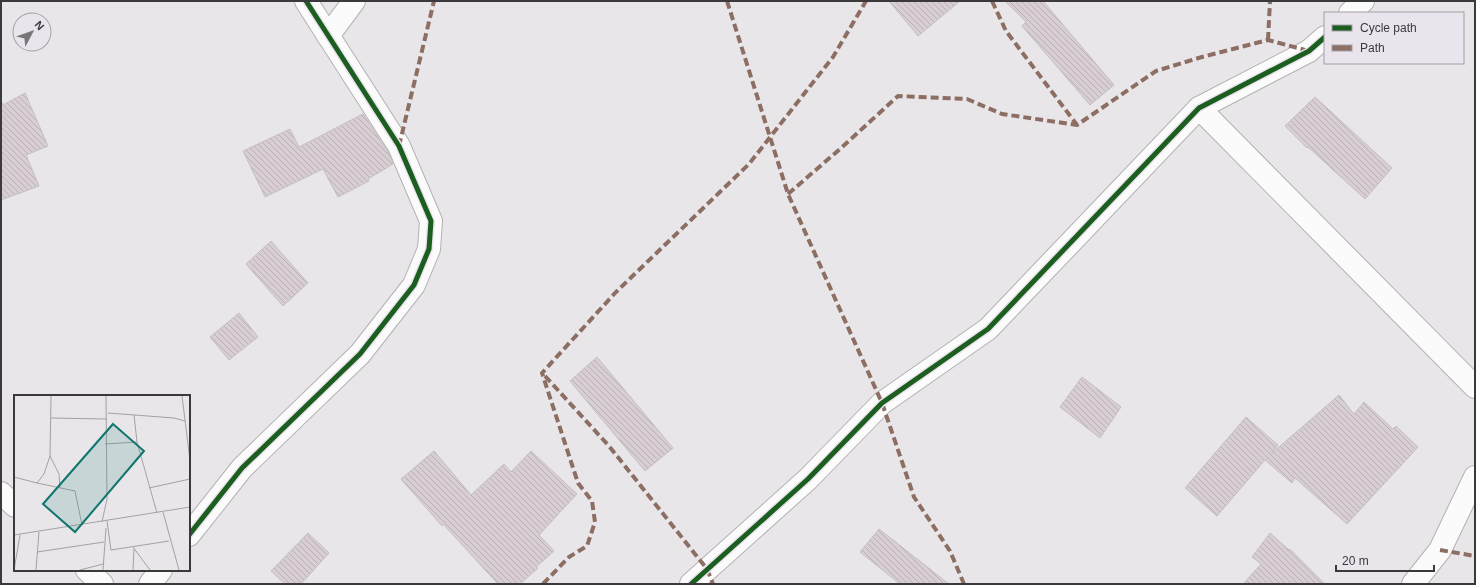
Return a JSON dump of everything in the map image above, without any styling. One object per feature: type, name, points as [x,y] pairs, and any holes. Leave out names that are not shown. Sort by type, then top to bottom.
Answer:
[{"type":"street","points":[[190,534],[242,468],[360,354],[414,285],[429,249],[431,221],[399,146],[306,1]]},
{"type":"street","points":[[328,36],[354,1]]},
{"type":"street","points":[[1351,12],[1363,1]]},
{"type":"street","points":[[691,584],[808,479],[882,403],[988,329],[1199,108],[1310,51],[1324,38]]},
{"type":"street","points":[[1199,108],[1475,387]]},
{"type":"street","points":[[1413,584],[1440,550],[1475,477]]},
{"type":"street","points":[[1,493],[14,505]]},
{"type":"street","points":[[88,571],[102,584]]},
{"type":"street","points":[[150,584],[160,571]]},
{"type":"building","points":[[889,1],[960,1],[918,36]]},
{"type":"building","points":[[1005,1],[1043,1],[1114,85],[1090,105],[1022,26],[1026,22]]},
{"type":"building","points":[[25,93],[48,146],[26,155],[39,186],[1,200],[1,100],[3,105]]},
{"type":"building","points":[[1315,97],[1392,168],[1365,199],[1308,147],[1307,148],[1285,126]]},
{"type":"building","points":[[363,114],[388,152],[393,164],[368,179],[369,181],[338,197],[323,169],[265,197],[243,151],[290,129],[299,147]]},
{"type":"building","points":[[271,241],[308,283],[283,306],[246,264]]},
{"type":"building","points":[[239,313],[258,337],[229,360],[210,337]]},
{"type":"building","points":[[597,357],[673,448],[645,471],[570,381]]},
{"type":"building","points":[[1082,377],[1121,407],[1100,438],[1060,407]]},
{"type":"building","points":[[1339,395],[1354,414],[1364,402],[1393,429],[1396,426],[1418,447],[1347,524],[1295,478],[1292,483],[1265,460],[1217,516],[1185,488],[1246,417],[1278,445],[1271,454]]},
{"type":"building","points":[[434,451],[471,495],[504,464],[511,472],[531,451],[577,494],[539,535],[554,551],[520,584],[498,584],[443,524],[442,526],[401,479]]},
{"type":"building","points":[[879,529],[949,584],[900,584],[860,552]]},
{"type":"building","points":[[308,533],[329,553],[301,584],[285,584],[271,571]]},
{"type":"building","points":[[1270,533],[1289,550],[1290,549],[1325,584],[1243,584],[1261,564],[1252,557]]},
{"type":"marked path","points":[[399,146],[434,1]]},
{"type":"marked path","points":[[727,1],[788,194],[882,403],[914,497],[950,551],[964,584]]},
{"type":"marked path","points":[[543,584],[569,557],[587,546],[595,522],[592,501],[578,483],[542,373],[616,292],[749,164],[833,57],[866,1]]},
{"type":"marked path","points":[[992,1],[1006,31],[1077,125]]},
{"type":"marked path","points":[[1268,40],[1270,1]]},
{"type":"marked path","points":[[788,194],[898,96],[967,99],[1002,114],[1077,125],[1156,71],[1202,57],[1268,40],[1309,51]]},
{"type":"marked path","points":[[545,376],[609,446],[707,569],[713,584]]},
{"type":"marked path","points":[[1440,550],[1475,556]]},
{"type":"cycle path","points":[[190,534],[242,468],[360,354],[414,285],[429,249],[431,221],[399,146],[306,1]]},
{"type":"cycle path","points":[[691,584],[808,479],[882,403],[988,329],[1199,108],[1309,51],[1324,38]]}]
